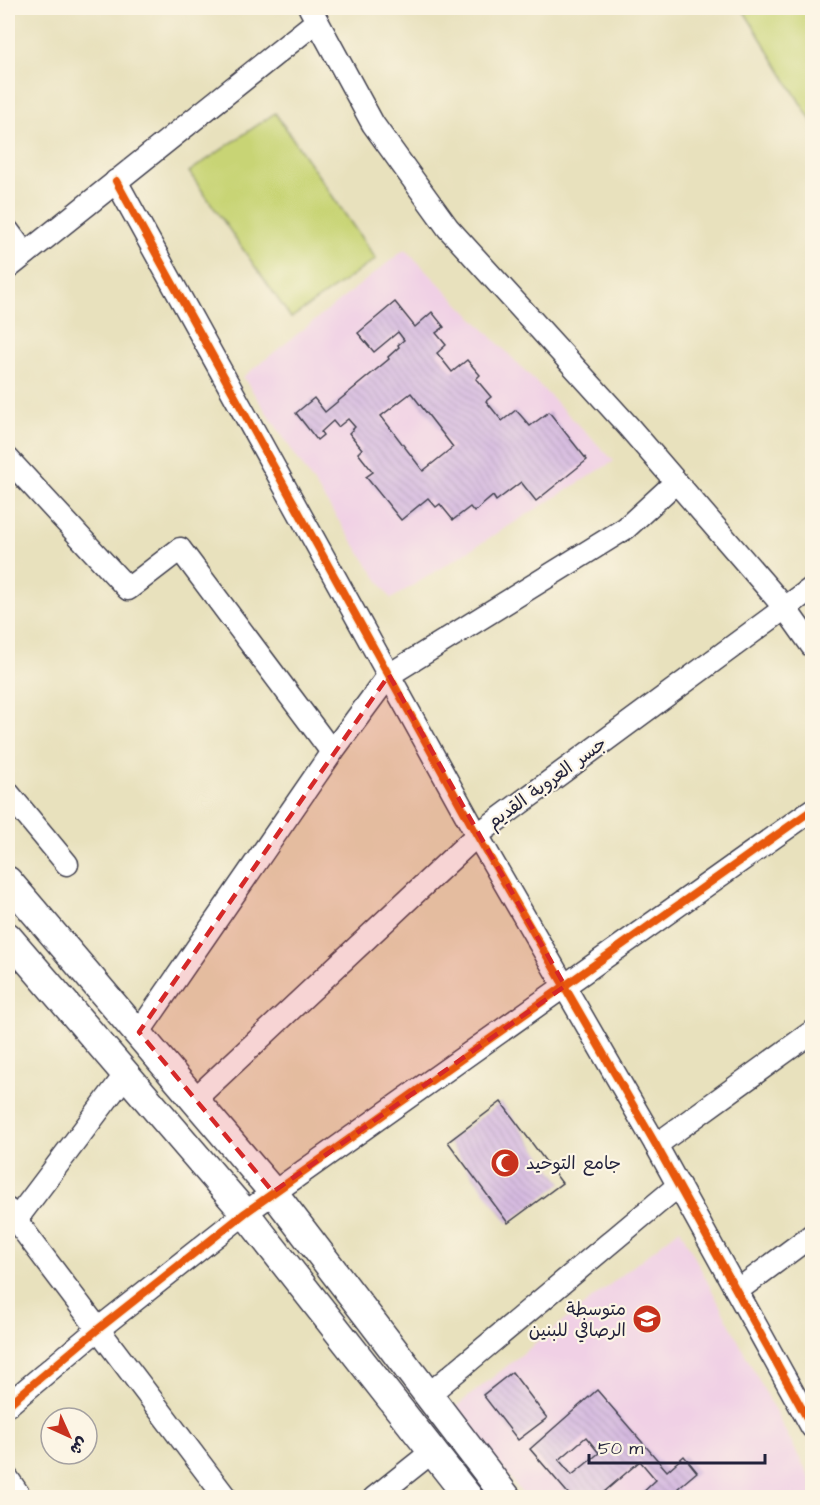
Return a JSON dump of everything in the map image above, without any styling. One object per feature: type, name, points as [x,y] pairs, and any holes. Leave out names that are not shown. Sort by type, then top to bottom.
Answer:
[{"type":"street","points":[[8,231],[16,261],[116,181],[314,14],[373,124],[448,228],[676,482],[785,608],[813,646]]},
{"type":"street","points":[[116,181],[477,835],[656,1144],[813,1426]]},
{"type":"street","points":[[8,459],[129,589],[180,549],[332,753]]},
{"type":"street","points":[[139,1032],[332,753],[389,675],[626,528],[676,482]]},
{"type":"street","name":"جسر العروبة القديم","points":[[195,1099],[477,835],[813,588]]},
{"type":"street","points":[[8,792],[67,864]]},
{"type":"street","points":[[8,1405],[97,1330],[273,1192],[813,810]]},
{"type":"street","points":[[8,881],[273,1192],[507,1497]]},
{"type":"street","points":[[8,937],[245,1213],[469,1497]]},
{"type":"street","points":[[656,1144],[813,1032]]},
{"type":"street","points":[[126,1074],[11,1216],[226,1497]]},
{"type":"street","points":[[428,1395],[679,1185]]},
{"type":"street","points":[[738,1290],[813,1235]]},
{"type":"street","points":[[374,1497],[433,1451]]},
{"type":"street","points":[[8,1479],[21,1497]]},
{"type":"highlighted area","points":[[389,675],[565,986],[273,1192],[139,1032]]},
{"type":"shaded area","points":[[405,249],[614,461],[391,599],[243,377]]},
{"type":"shaded area","name":"متوسطة الرصافي للبنين","points":[[680,1229],[812,1482],[812,1497],[525,1497],[454,1408]]},
{"type":"green space","points":[[742,8],[812,8],[812,122]]},
{"type":"green space","points":[[275,113],[376,259],[291,318],[189,172]]},
{"type":"building","points":[[395,302],[415,327],[432,312],[444,327],[436,333],[446,345],[437,353],[452,372],[467,360],[480,375],[476,379],[491,397],[486,401],[502,421],[516,410],[530,426],[549,412],[587,460],[536,501],[521,482],[496,501],[493,496],[474,512],[470,507],[453,520],[440,504],[436,507],[428,498],[401,520],[366,477],[373,472],[358,453],[362,449],[349,433],[355,427],[348,419],[338,427],[333,421],[321,432],[323,435],[317,440],[296,413],[314,398],[325,412],[389,359],[388,357],[404,340],[398,332],[374,352],[358,333]],"holes":[[[411,393],[453,447],[423,471],[381,416]]]},
{"type":"building","name":"جامع التوحيد","points":[[501,1102],[562,1183],[508,1223],[448,1142]]},
{"type":"building","points":[[512,1372],[547,1418],[518,1440],[483,1395]]},
{"type":"building","points":[[597,1390],[667,1471],[684,1456],[697,1472],[678,1488],[686,1498],[637,1498],[656,1480],[640,1461],[597,1498],[572,1498],[530,1449]],"holes":[[[586,1437],[599,1453],[572,1475],[559,1460]]]},
{"type":"cycle path","points":[[116,181],[477,835],[656,1145],[812,1427]]},
{"type":"cycle path","points":[[8,1405],[97,1330],[245,1213],[812,810]]},
{"type":"place","name":"جامع التوحيد","points":[[505,1163]]},
{"type":"place","name":"متوسطة الرصافي للبنين","points":[[647,1319]]}]
